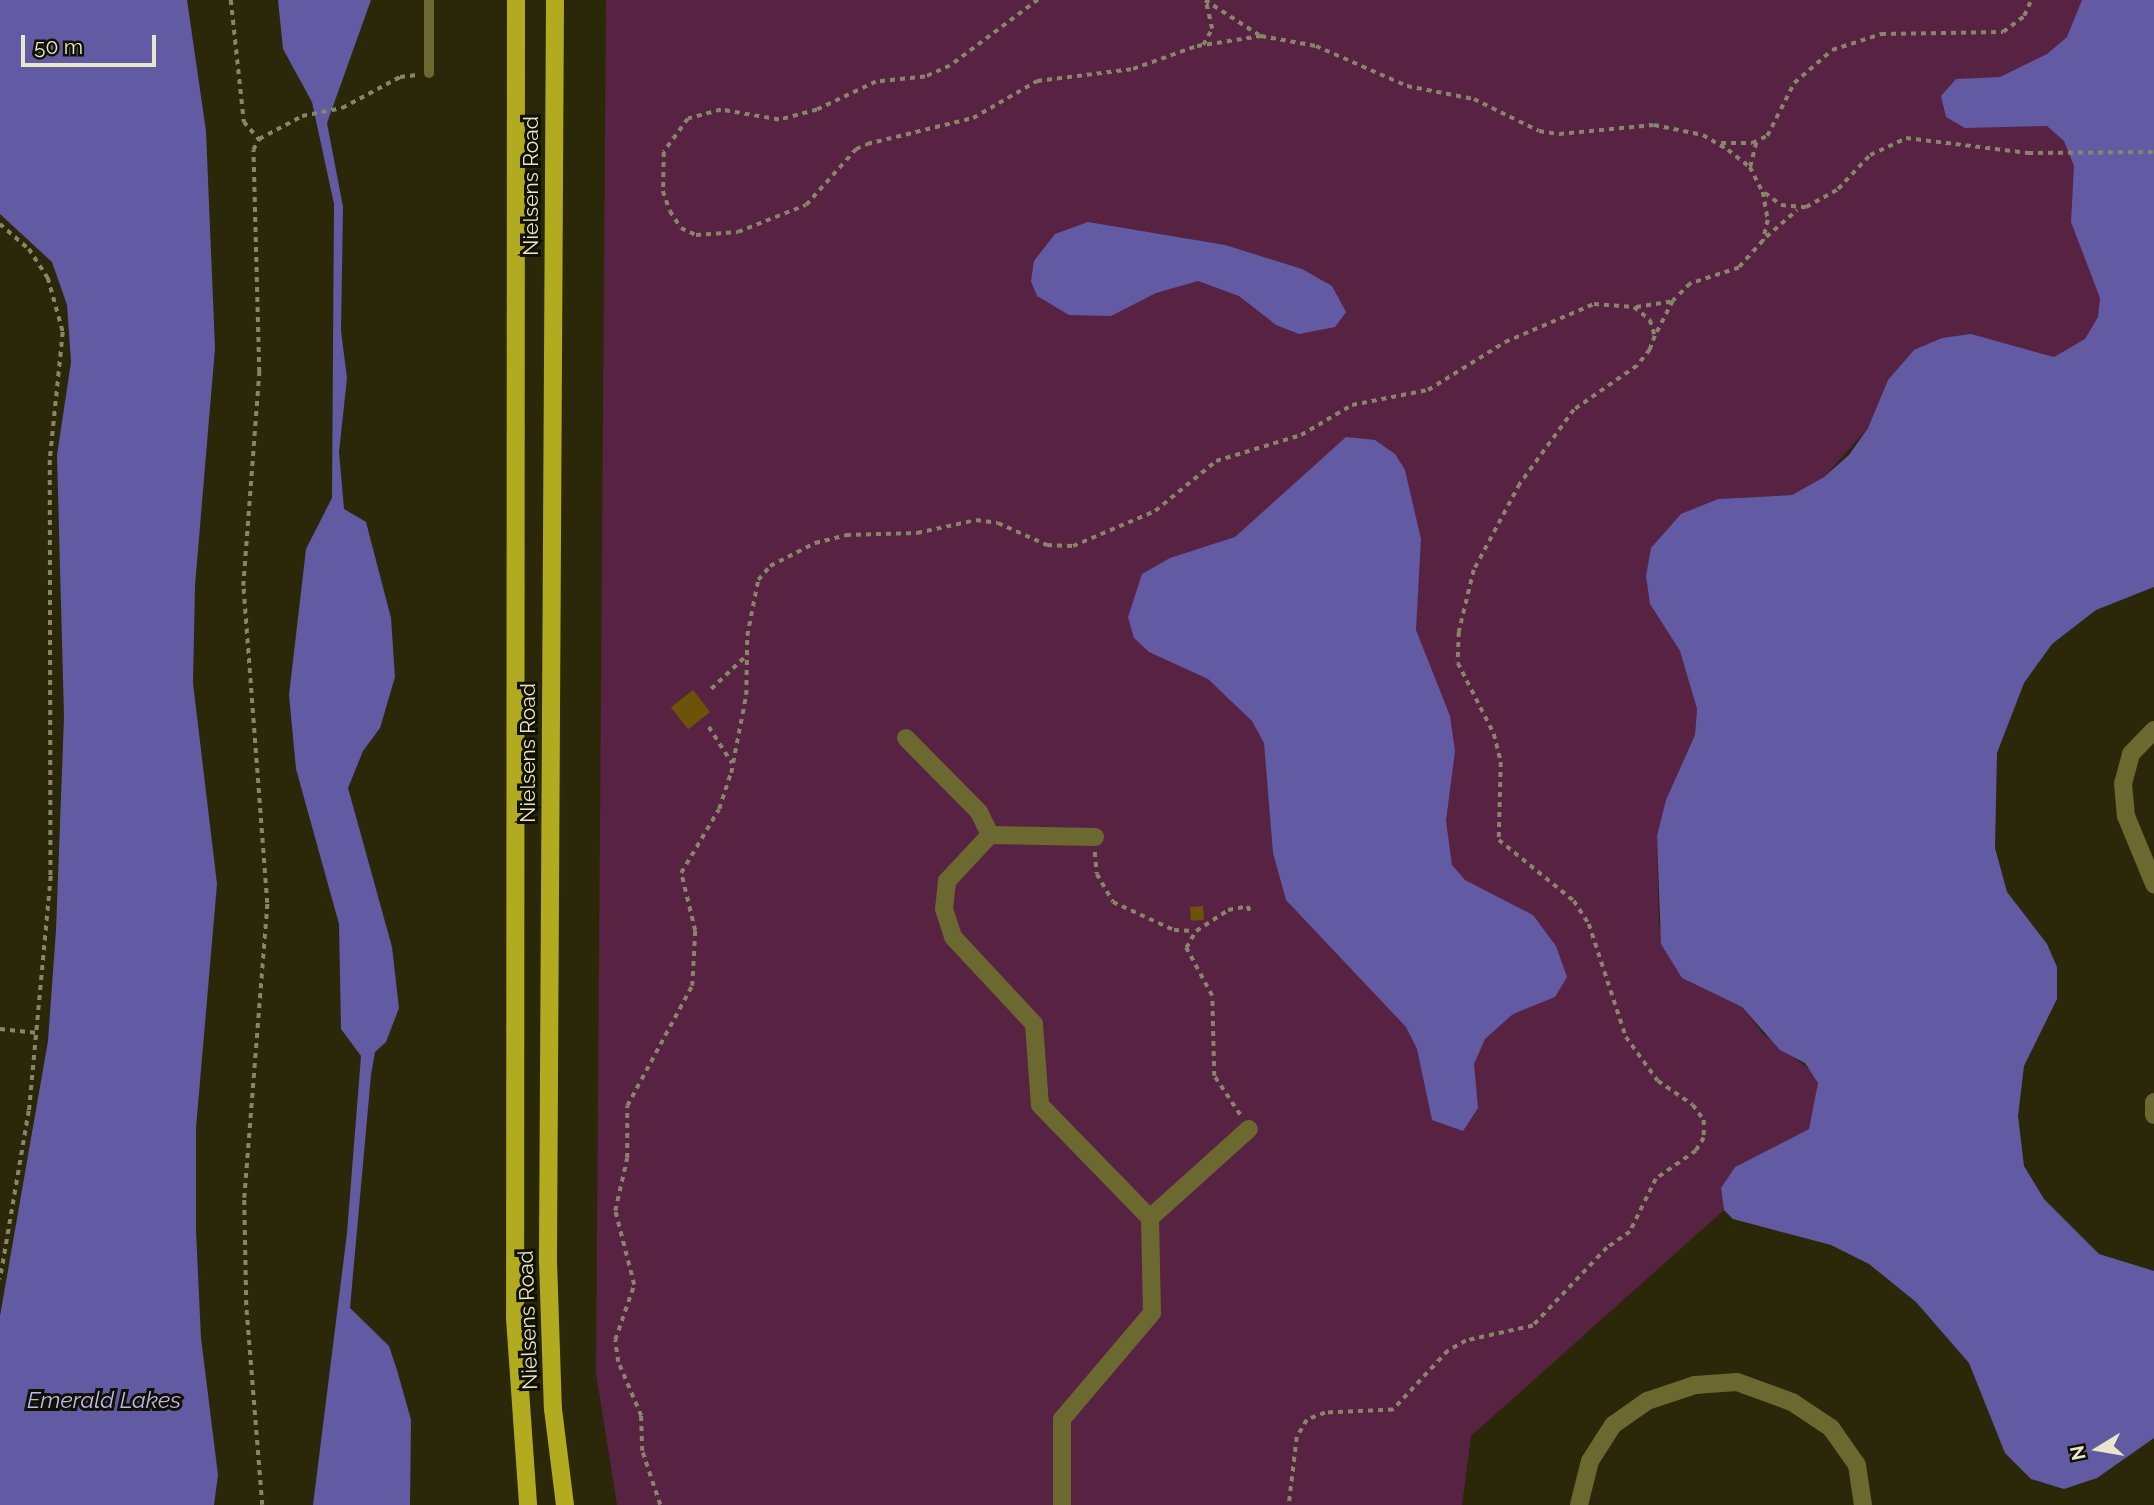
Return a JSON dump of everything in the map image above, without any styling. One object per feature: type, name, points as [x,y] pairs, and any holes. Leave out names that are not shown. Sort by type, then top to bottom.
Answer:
[{"type":"main road","name":"Nielsens Road","points":[[516,0],[515,1318],[528,1505]]},
{"type":"main road","name":"Nielsens Road","points":[[555,0],[548,1262],[553,1409],[565,1505]]},
{"type":"street","points":[[2154,730],[2131,754],[2123,783],[2126,816],[2154,884]]},
{"type":"street","points":[[906,738],[979,812],[990,835]]},
{"type":"street","points":[[1062,1505],[1062,1419],[1152,1313],[1150,1219],[1040,1105],[1034,1024],[953,937],[944,909],[947,881],[990,835],[1095,837]]},
{"type":"street","points":[[2154,1102],[2154,1115]]},
{"type":"street","points":[[1150,1219],[1250,1129]]},
{"type":"street","points":[[1579,1505],[1590,1461],[1613,1425],[1671,1393],[1737,1381],[1792,1402],[1831,1428],[1857,1465],[1863,1505]]},
{"type":"lane","points":[[429,0],[429,73]]},
{"type":"path","points":[[231,0],[244,122],[259,139]]},
{"type":"path","points":[[1038,0],[950,66],[925,77],[877,82],[817,110],[779,120],[721,110],[688,118],[664,152],[663,191],[670,211],[681,228],[696,235],[738,232],[806,205],[856,149],[867,144],[973,118],[1037,81],[1133,69],[1203,45],[1261,36],[1316,46],[1407,86],[1474,99],[1539,131],[1559,134],[1654,125],[1731,145],[1757,141],[1767,136],[1794,83],[1832,50],[1881,34],[2003,32],[2024,16],[2031,0]]},
{"type":"path","points":[[1203,45],[1212,29],[1205,0]]},
{"type":"path","points":[[1205,0],[1261,36]]},
{"type":"path","points":[[262,1505],[244,1198],[267,903],[243,586],[259,372],[253,150],[259,139],[268,134],[383,88],[400,77],[429,73]]},
{"type":"path","points":[[1289,1505],[1297,1437],[1307,1420],[1325,1413],[1393,1409],[1448,1351],[1466,1341],[1533,1326],[1607,1248],[1630,1232],[1656,1179],[1696,1151],[1704,1138],[1704,1120],[1693,1105],[1658,1081],[1626,1037],[1589,924],[1574,901],[1509,853],[1499,840],[1501,762],[1494,734],[1458,663],[1459,632],[1474,569],[1520,484],[1574,410],[1637,366],[1673,301],[1690,284],[1739,268],[1797,209],[1824,200],[1870,155],[1906,138],[2062,154],[2154,152]]},
{"type":"path","points":[[1711,139],[1750,167],[1763,191],[1768,220],[1763,241]]},
{"type":"path","points":[[1750,167],[1757,141]]},
{"type":"path","points":[[1763,191],[1797,209]]},
{"type":"path","points":[[0,224],[29,248],[48,278],[63,332],[50,460],[51,876],[38,1033],[0,1280]]},
{"type":"path","points":[[660,1505],[642,1451],[641,1416],[618,1362],[616,1332],[634,1285],[615,1211],[627,1158],[627,1106],[692,986],[695,931],[681,873],[719,809],[732,768],[747,695],[747,655],[758,580],[771,566],[815,543],[846,535],[917,533],[976,520],[998,523],[1046,545],[1073,546],[1155,511],[1216,461],[1301,435],[1352,405],[1428,390],[1505,342],[1594,304],[1634,307],[1673,301]]},
{"type":"path","points":[[1634,307],[1650,320],[1655,336]]},
{"type":"path","points":[[711,689],[747,655]]},
{"type":"path","points":[[709,727],[732,768]]},
{"type":"path","points":[[1095,837],[1097,874],[1113,902],[1174,930],[1196,931]]},
{"type":"path","points":[[1250,1129],[1214,1076],[1212,996],[1186,948],[1196,931],[1239,906],[1248,906],[1251,915]]},
{"type":"path","points":[[0,1029],[38,1033]]},
{"type":"shaded area","points":[[606,0],[2154,0],[2154,367],[2039,357],[2014,346],[1888,380],[1868,428],[1824,477],[1792,495],[1718,499],[1650,604],[1680,651],[1697,709],[1695,735],[1657,836],[1659,925],[1682,978],[1742,1007],[1763,1034],[1813,1072],[1818,1083],[1816,1107],[1809,1129],[1735,1167],[1721,1188],[1724,1210],[1471,1436],[1462,1505],[617,1505],[596,1373]]},
{"type":"water","name":"Emerald Lakes","points":[[0,0],[187,0],[206,131],[215,348],[195,586],[193,683],[217,884],[196,1128],[196,1230],[201,1338],[218,1475],[214,1505],[0,1505],[0,1316],[48,1041],[56,930],[64,717],[57,455],[71,362],[67,305],[52,262],[0,214]]},
{"type":"water","points":[[278,0],[371,0],[327,123],[343,207],[341,331],[347,378],[339,452],[344,509],[366,522],[391,618],[395,677],[380,728],[363,751],[348,788],[392,947],[399,1008],[386,1042],[375,1052],[371,1075],[350,1308],[389,1346],[397,1370],[411,1420],[410,1505],[313,1505],[347,1233],[361,1056],[341,1029],[339,924],[296,769],[289,695],[306,549],[332,498],[334,204],[312,102],[283,49]]},
{"type":"water","points":[[2082,0],[2154,0],[2154,587],[2096,610],[2052,644],[2024,683],[1997,753],[1995,848],[2007,892],[2047,944],[2057,967],[2057,999],[2024,1066],[2018,1116],[2024,1166],[2044,1199],[2099,1254],[2154,1271],[2154,1438],[2097,1478],[2064,1489],[2031,1479],[2005,1453],[1969,1363],[1916,1302],[1869,1264],[1831,1245],[1733,1219],[1724,1210],[1721,1188],[1735,1167],[1809,1129],[1818,1083],[1805,1063],[1780,1050],[1742,1007],[1682,978],[1661,944],[1657,836],[1666,800],[1695,735],[1697,709],[1680,651],[1650,604],[1646,576],[1651,548],[1681,514],[1718,499],[1792,495],[1824,477],[1849,455],[1868,428],[1888,380],[1914,350],[1942,338],[1971,334],[2054,357],[2085,339],[2098,317],[2100,298],[2071,222],[2074,166],[2064,141],[2047,126],[1965,128],[1946,117],[1941,96],[1956,79],[2000,77],[2047,54],[2067,37]]},
{"type":"water","points":[[1088,222],[1225,245],[1302,269],[1332,286],[1346,312],[1335,327],[1299,334],[1276,325],[1239,296],[1198,281],[1156,293],[1111,316],[1069,315],[1037,296],[1031,281],[1034,261],[1055,234]]},
{"type":"water","points":[[1346,437],[1375,440],[1395,454],[1405,470],[1421,539],[1416,630],[1450,716],[1455,751],[1446,821],[1452,865],[1465,880],[1533,915],[1556,946],[1567,977],[1555,997],[1513,1014],[1485,1039],[1474,1064],[1478,1108],[1463,1131],[1432,1120],[1417,1049],[1406,1027],[1286,900],[1273,853],[1264,743],[1252,721],[1208,679],[1149,652],[1134,638],[1128,617],[1142,574],[1170,558],[1235,537]]},
{"type":"building","points":[[693,690],[710,712],[688,729],[671,707]]},
{"type":"building","points":[[1203,906],[1204,920],[1191,921],[1190,907]]}]
